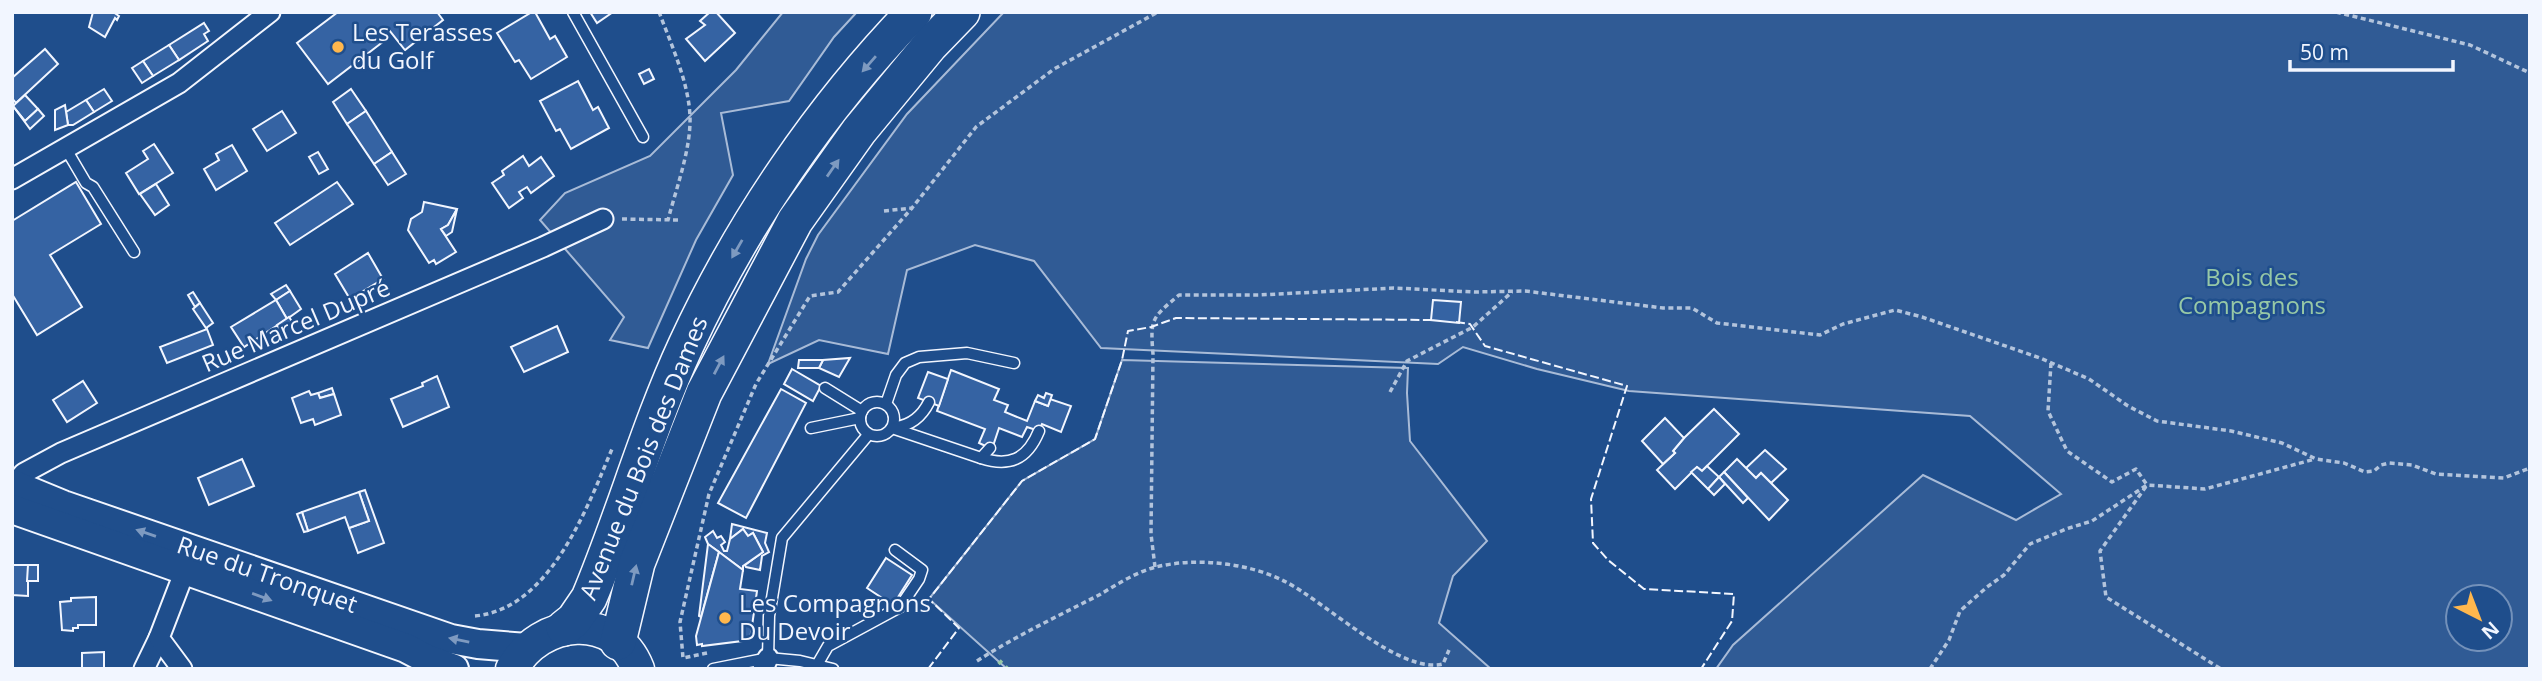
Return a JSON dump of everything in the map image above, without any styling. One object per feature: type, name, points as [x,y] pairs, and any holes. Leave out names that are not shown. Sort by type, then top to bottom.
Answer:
[{"type":"highway","name":"Avenue du Bois des Dames","points":[[565,628],[589,598],[654,422],[686,345],[719,280],[764,204],[810,137],[856,78],[914,12]]},
{"type":"highway","name":"Avenue du Bois des Dames","points":[[636,661],[636,563],[704,393],[795,221],[859,131],[930,45],[962,12]]},
{"type":"main road","points":[[519,658],[551,632],[565,628],[583,628],[602,632],[636,661]]},
{"type":"street","points":[[12,179],[179,83],[270,12]]},
{"type":"street","name":"Rue Marcel Dupré","points":[[13,491],[24,473],[61,453],[603,219]]},
{"type":"street","name":"Rue du Tronquet","points":[[13,491],[190,560],[454,669]]},
{"type":"street","points":[[144,669],[190,560]]},
{"type":"street","name":"Rue du Tronquet","points":[[190,560],[519,658]]},
{"type":"street","points":[[159,638],[182,669]]},
{"type":"lane","points":[[573,12],[643,137]]},
{"type":"lane","points":[[66,149],[134,252]]},
{"type":"lane","points":[[886,404],[896,375],[905,363],[919,357],[967,353],[1014,363]]},
{"type":"lane","points":[[825,388],[861,414]]},
{"type":"lane","points":[[892,428],[893,412],[886,404],[876,402],[866,406],[861,414],[862,428],[868,435],[879,437],[892,428],[906,426],[918,418],[929,402]]},
{"type":"lane","points":[[811,428],[861,414]]},
{"type":"lane","points":[[892,428],[996,463],[1007,463],[1032,447],[1039,431]]},
{"type":"lane","points":[[765,663],[769,616],[782,538],[868,435]]},
{"type":"lane","points":[[981,458],[990,448]]},
{"type":"lane","points":[[817,665],[828,646],[900,607],[919,579],[922,570],[895,550]]},
{"type":"lane","points":[[713,669],[765,663],[817,665],[833,669]]},
{"type":"path","points":[[659,12],[681,72],[690,117],[686,148],[668,220]]},
{"type":"path","points":[[709,652],[683,658],[680,622],[709,494],[756,384],[810,296],[838,292],[912,208],[976,127],[1054,69],[1158,12]]},
{"type":"path","points":[[2336,12],[2470,44],[2530,73]]},
{"type":"path","points":[[884,211],[912,208]]},
{"type":"path","points":[[603,219],[679,220]]},
{"type":"path","points":[[1155,567],[1151,534],[1151,327],[1156,315],[1179,295],[1259,295],[1394,288],[1537,292],[1662,308],[1692,307],[1717,323],[1820,335],[1843,324],[1895,310],[1922,317],[2089,379],[2157,421],[2258,437],[2282,443],[2316,459],[2344,463],[2365,472],[2374,471],[2389,463],[2412,465],[2436,474],[2504,478],[2530,468]]},
{"type":"path","points":[[1390,392],[1407,361],[1473,327],[1514,291]]},
{"type":"path","points":[[2051,363],[2048,411],[2067,451],[2112,482],[2136,469],[2147,485]]},
{"type":"path","points":[[1930,669],[1949,640],[1960,611],[2004,575],[2030,544],[2092,521],[2147,485],[2205,489],[2316,459]]},
{"type":"path","points":[[2147,485],[2100,551],[2106,597],[2221,669]]},
{"type":"path","points":[[977,661],[1037,626],[1155,567],[1187,564],[1237,564],[1286,582],[1395,655],[1433,668],[1443,664],[1449,650]]},
{"type":"green space","points":[[783,12],[857,12],[834,37],[789,101],[721,113],[733,175],[696,240],[648,348],[610,340],[624,317],[540,220],[565,193],[650,156],[736,70]]},
{"type":"green space","name":"Bois des Compagnons","points":[[1004,12],[2530,12],[2530,669],[1716,669],[1733,645],[1923,475],[2016,520],[2061,494],[1970,416],[1629,391],[1537,369],[1463,347],[1438,364],[1101,348],[1034,261],[975,245],[907,270],[888,354],[819,340],[768,364],[806,259],[818,235],[907,114]]},
{"type":"green space","points":[[1122,360],[1408,368],[1410,441],[1487,541],[1453,576],[1439,623],[1491,669],[1007,669],[929,599],[1022,481],[1095,439]]},
{"type":"building","points":[[93,12],[113,12],[119,16],[117,20],[115,18],[105,37],[89,27]]},
{"type":"building","name":"Les Terasses du Golf","points":[[338,12],[437,12],[443,20],[405,50],[389,30],[381,36],[384,41],[328,84],[297,43]]},
{"type":"building","points":[[535,12],[550,39],[555,36],[567,57],[531,79],[519,60],[515,62],[497,33]]},
{"type":"building","points":[[590,12],[613,12],[597,23]]},
{"type":"building","points":[[710,12],[716,12],[735,33],[705,61],[686,39],[705,25],[700,21]]},
{"type":"building","points":[[204,23],[209,31],[204,34],[208,41],[179,60],[169,45]]},
{"type":"building","points":[[169,45],[179,60],[153,76],[143,61]]},
{"type":"building","points":[[45,49],[58,64],[16,103],[12,98],[12,78]]},
{"type":"building","points":[[143,61],[153,76],[142,83],[132,68]]},
{"type":"building","points":[[649,69],[654,79],[644,84],[639,74]]},
{"type":"building","points":[[578,81],[593,110],[598,107],[609,128],[571,149],[560,129],[556,131],[540,101]]},
{"type":"building","points":[[104,89],[112,101],[94,112],[86,100]]},
{"type":"building","points":[[351,89],[366,111],[347,124],[333,102]]},
{"type":"building","points":[[25,95],[38,109],[25,121],[13,106]]},
{"type":"building","points":[[86,100],[94,112],[73,125],[68,125],[66,112]]},
{"type":"building","points":[[65,105],[68,125],[55,130],[55,110]]},
{"type":"building","points":[[13,106],[25,121],[38,109],[44,116],[30,129]]},
{"type":"building","points":[[282,111],[296,133],[267,151],[253,129]]},
{"type":"building","points":[[366,111],[392,152],[374,164],[347,124]]},
{"type":"building","points":[[154,144],[173,173],[139,194],[126,173],[148,159],[143,151]]},
{"type":"building","points":[[232,145],[247,171],[216,190],[204,169],[219,160],[216,154]]},
{"type":"building","points":[[318,152],[328,169],[319,174],[309,157]]},
{"type":"building","points":[[392,152],[406,174],[388,185],[374,164]]},
{"type":"building","points":[[523,156],[529,166],[541,157],[554,176],[531,193],[527,187],[519,192],[523,198],[509,208],[492,183],[504,175],[502,171]]},
{"type":"building","points":[[76,182],[101,224],[50,255],[82,307],[37,335],[12,294],[12,221]]},
{"type":"building","points":[[337,182],[353,204],[290,245],[275,223]]},
{"type":"building","points":[[156,184],[169,205],[155,215],[140,194]]},
{"type":"building","points":[[424,202],[457,209],[448,225],[441,229],[456,252],[436,264],[434,260],[429,263],[408,230],[411,219],[422,212]]},
{"type":"building","points":[[457,209],[452,232],[446,236],[441,229],[448,225]]},
{"type":"building","points":[[368,253],[383,279],[350,299],[335,274]]},
{"type":"building","points":[[286,285],[290,291],[276,300],[271,294]]},
{"type":"building","points":[[290,291],[301,309],[287,319],[276,300]]},
{"type":"building","points":[[193,292],[200,303],[195,307],[188,295]]},
{"type":"building","points":[[276,300],[287,319],[244,347],[231,327]]},
{"type":"building","points":[[1433,300],[1461,302],[1459,323],[1431,320]]},
{"type":"building","points":[[200,303],[213,323],[206,328],[193,309]]},
{"type":"building","points":[[289,317],[293,323],[280,330],[277,325]]},
{"type":"building","points":[[557,326],[568,352],[524,372],[511,347]]},
{"type":"building","points":[[207,329],[213,345],[167,363],[160,347]]},
{"type":"building","points":[[850,358],[839,377],[819,368],[823,360]]},
{"type":"building","points":[[799,360],[823,360],[819,368],[798,368]]},
{"type":"building","points":[[792,369],[821,386],[813,401],[784,384]]},
{"type":"building","points":[[951,370],[999,389],[994,400],[1008,405],[1005,412],[1027,421],[1035,401],[1048,406],[1050,399],[1071,406],[1061,432],[1042,424],[1039,431],[1027,427],[1022,437],[999,428],[992,449],[979,443],[985,429],[937,411]]},
{"type":"building","points":[[928,372],[948,379],[939,406],[918,398]]},
{"type":"building","points":[[437,376],[449,407],[403,427],[391,399],[423,386],[422,383]]},
{"type":"building","points":[[83,381],[97,403],[67,422],[53,400]]},
{"type":"building","points":[[332,388],[334,394],[320,398],[318,393]]},
{"type":"building","points":[[781,389],[806,403],[746,518],[718,503]]},
{"type":"building","points":[[309,391],[311,395],[318,393],[320,398],[334,394],[341,415],[315,425],[313,419],[301,423],[292,398]]},
{"type":"building","points":[[1046,393],[1052,395],[1048,406],[1035,401],[1038,395],[1044,398]]},
{"type":"building","points":[[1714,409],[1739,434],[1702,471],[1697,467],[1675,489],[1657,470],[1675,453],[1673,451],[1684,438]]},
{"type":"building","points":[[1665,418],[1684,438],[1673,451],[1675,453],[1663,464],[1642,441]]},
{"type":"building","points":[[1765,450],[1786,469],[1771,483],[1761,473],[1756,478],[1745,469]]},
{"type":"building","points":[[242,459],[254,486],[209,505],[198,478]]},
{"type":"building","points":[[1737,459],[1756,478],[1761,473],[1788,500],[1769,520],[1724,472]]},
{"type":"building","points":[[1707,466],[1719,477],[1708,489],[1691,472],[1697,467],[1702,471]]},
{"type":"building","points":[[1724,472],[1748,498],[1743,503],[1719,477]]},
{"type":"building","points":[[1719,477],[1725,484],[1714,495],[1708,489]]},
{"type":"building","points":[[365,490],[384,543],[358,553],[349,528],[369,521],[359,492]]},
{"type":"building","points":[[359,492],[369,521],[349,528],[345,517],[308,531],[302,512]]},
{"type":"building","points":[[302,512],[308,531],[304,532],[297,514]]},
{"type":"building","points":[[732,524],[767,533],[765,543],[769,552],[762,556],[760,570],[745,565],[763,552],[753,533],[748,536],[743,529],[730,539]]},
{"type":"building","points":[[743,529],[748,536],[753,533],[763,552],[743,566],[743,570],[708,544],[705,537],[713,531],[717,538],[721,536],[725,542],[721,545],[724,551],[727,551],[730,539]]},
{"type":"building","points":[[708,544],[719,552],[701,617],[699,616]]},
{"type":"building","points":[[719,552],[743,570],[740,589],[757,591],[750,640],[697,645],[696,636]]},
{"type":"building","points":[[886,558],[912,575],[893,605],[867,588]]},
{"type":"building","points":[[12,565],[28,565],[28,596],[12,595]]},
{"type":"building","points":[[28,565],[38,565],[38,581],[27,581]]},
{"type":"building","points":[[96,597],[96,625],[78,625],[73,631],[62,630],[60,602],[71,601],[71,598]]},
{"type":"building","points":[[104,652],[104,669],[82,669],[82,653]]},
{"type":"hedge","points":[[999,661],[1007,669]]},
{"type":"fence","points":[[928,669],[959,628],[929,599],[1022,481],[1095,439],[1122,360],[1128,331],[1151,327],[1176,318],[1435,320]]},
{"type":"fence","points":[[1456,322],[1470,324],[1485,346],[1627,386],[1591,499],[1593,543],[1608,560],[1644,589],[1734,594],[1732,621],[1701,669]]},
{"type":"place","name":"Les Terasses du Golf","points":[[338,47]]},
{"type":"place","name":"Les Compagnons Du Devoir","points":[[725,618]]}]
